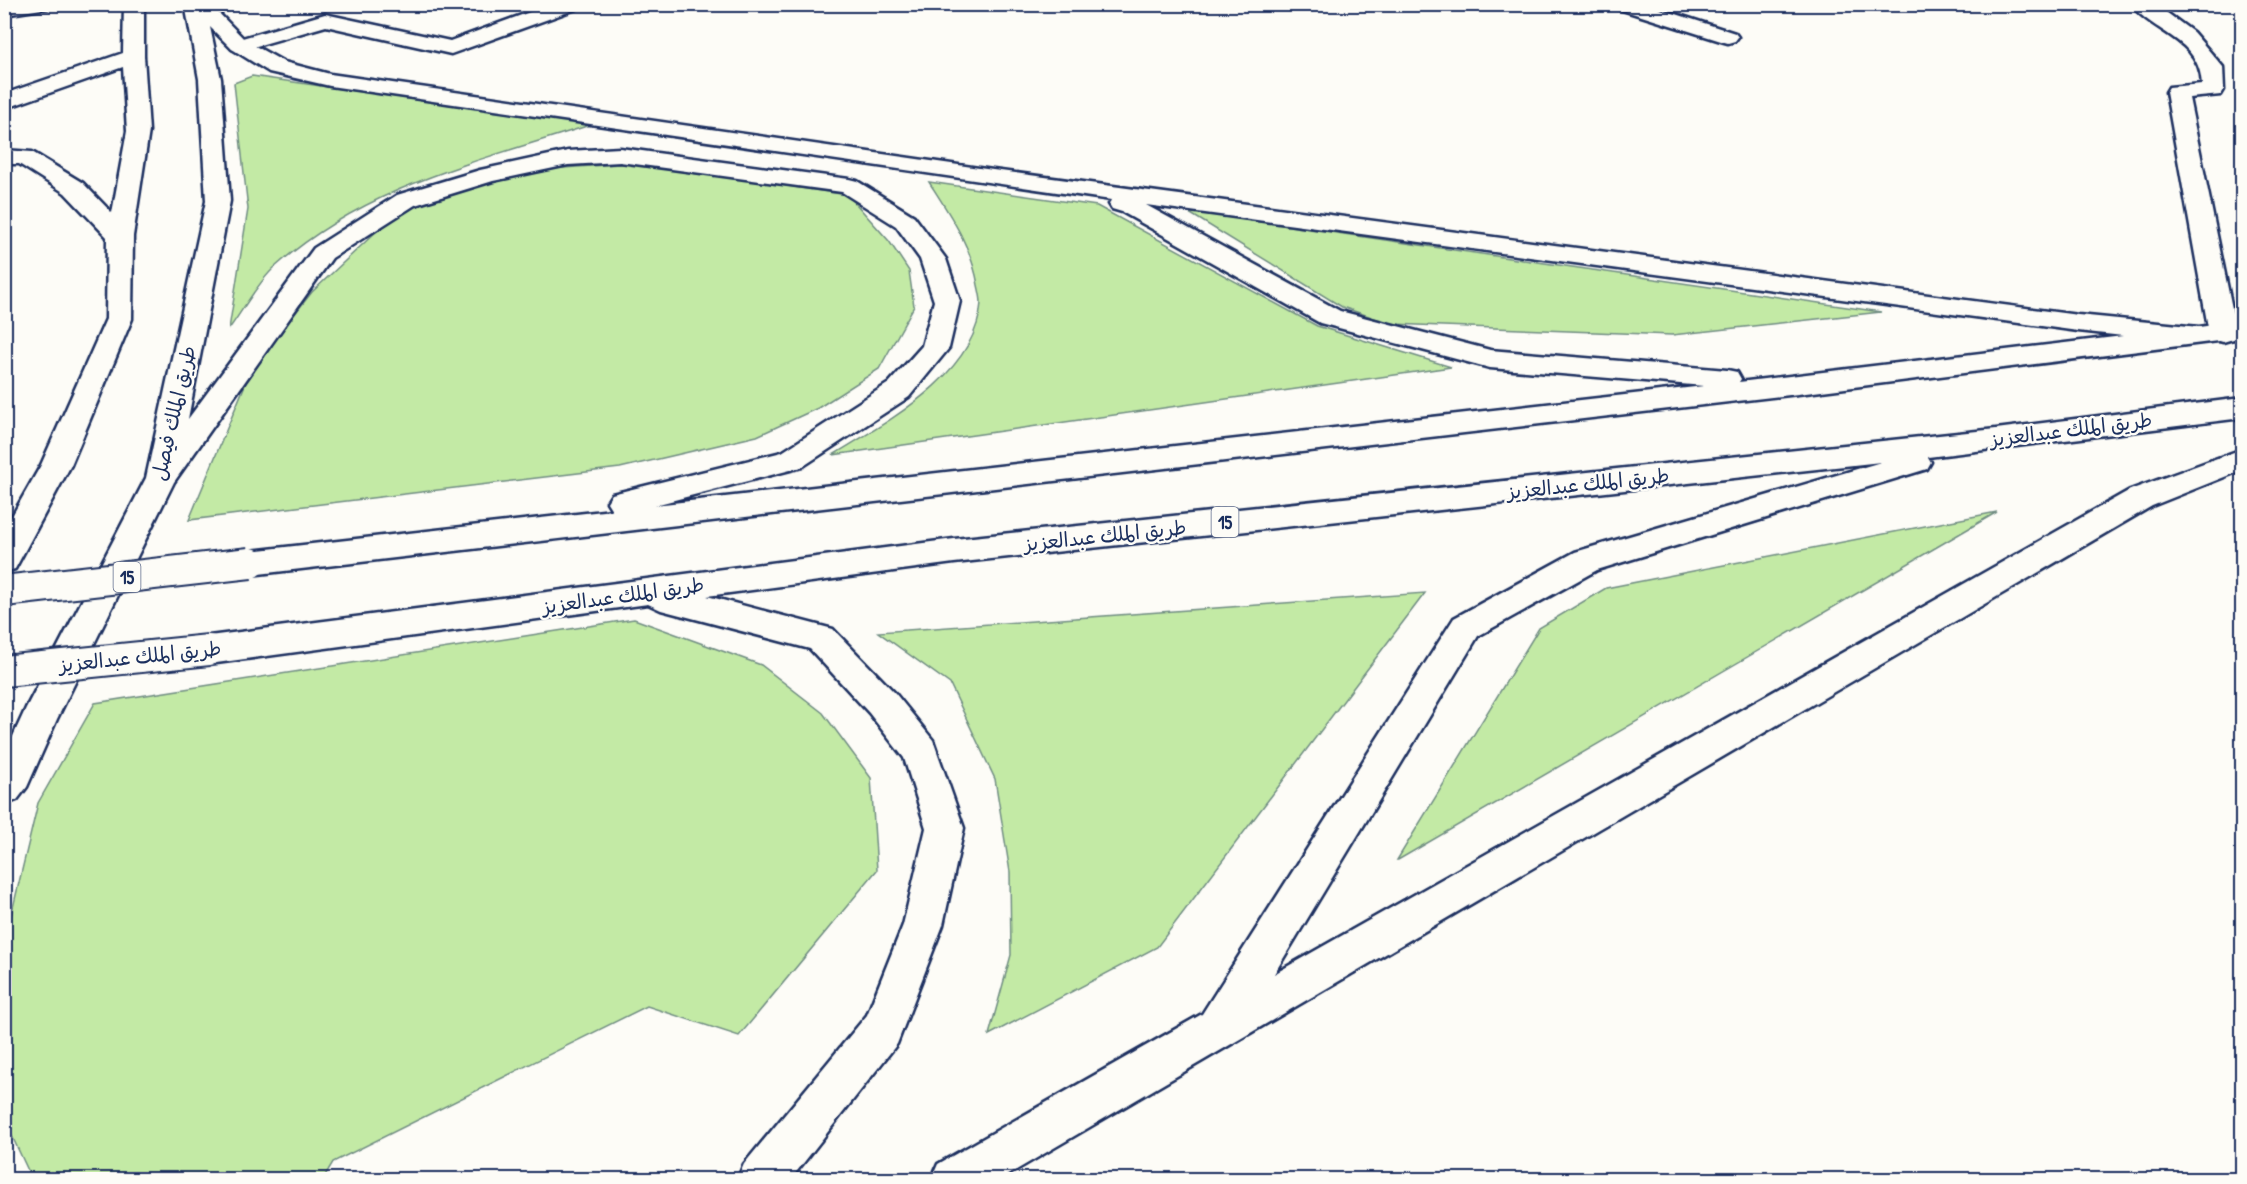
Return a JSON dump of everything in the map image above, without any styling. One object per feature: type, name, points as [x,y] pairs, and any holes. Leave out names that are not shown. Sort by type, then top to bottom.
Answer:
[{"type":"main road","points":[[4,9],[40,4]]},
{"type":"main road","points":[[4,560],[56,465],[119,319],[120,236],[138,131],[133,56],[134,4]]},
{"type":"main road","points":[[196,4],[239,45],[277,67],[330,80],[993,177],[2078,323],[2221,333],[2177,92],[2213,90],[2212,67],[2186,36],[2141,4]]},
{"type":"main road","name":"طريق الملك فيصل","points":[[8,789],[39,719],[161,478],[218,201],[210,79],[196,4]]},
{"type":"main road","points":[[239,45],[325,20],[451,48],[572,4]]},
{"type":"main road","points":[[1623,4],[1728,37]]},
{"type":"main road","points":[[4,102],[133,56]]},
{"type":"main road","points":[[161,478],[322,254],[406,200],[488,175],[568,158],[620,154],[849,186],[905,221],[933,259],[947,301],[935,348],[899,390],[791,460],[489,534]]},
{"type":"main road","points":[[4,158],[24,158],[74,188],[120,236]]},
{"type":"main road","points":[[993,177],[1130,206],[1330,317],[1490,359],[1798,385]]},
{"type":"main road","name":"15","points":[[4,591],[1798,385],[2221,333]]},
{"type":"main road","name":"طريق الملك عبدالعزيز","points":[[4,671],[209,650],[954,551],[1996,439],[2242,408]]},
{"type":"main road","points":[[1218,1027],[1466,627],[1586,561],[1996,439]]},
{"type":"main road","points":[[954,1179],[2141,498],[2242,459]]},
{"type":"main road","points":[[644,593],[821,639],[882,703],[920,751],[945,828],[923,925],[882,1029],[760,1179]]},
{"type":"green space","points":[[252,76],[590,125],[465,164],[385,196],[347,216],[310,239],[275,267],[257,288],[229,329],[248,209],[234,83]]},
{"type":"green space","points":[[633,163],[848,195],[889,241],[909,271],[914,306],[879,369],[818,408],[757,436],[620,468],[189,520],[252,368],[312,292],[379,229],[428,198],[535,170]]},
{"type":"green space","points":[[929,182],[1097,206],[1317,326],[1451,367],[833,455],[903,411],[926,393],[946,374],[963,352],[975,329],[981,303],[975,270],[959,231]]},
{"type":"green space","points":[[1186,211],[1881,312],[1672,335],[1392,324],[1342,307]]},
{"type":"green space","points":[[1997,512],[1397,860],[1539,628],[1606,588]]},
{"type":"green space","points":[[1425,593],[1157,947],[989,1035],[1011,955],[1010,872],[995,779],[950,684],[878,632]]},
{"type":"green space","points":[[634,619],[761,665],[823,713],[871,778],[877,870],[739,1036],[647,1006],[333,1162],[323,1179],[32,1179],[5,1121],[5,941],[38,803],[95,703]]}]
